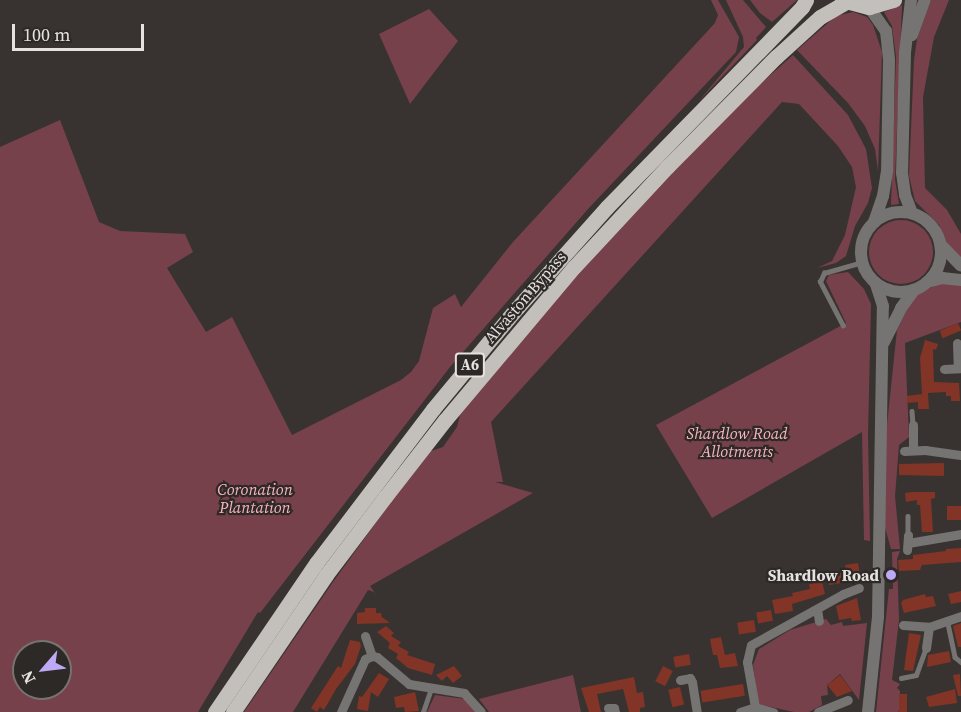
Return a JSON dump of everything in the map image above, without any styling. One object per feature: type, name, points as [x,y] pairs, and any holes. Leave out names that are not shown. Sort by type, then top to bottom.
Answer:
[{"type":"highway","name":"Alvaston Bypass","points":[[215,712],[317,562],[433,409],[517,308],[607,207],[806,0]]},
{"type":"highway","points":[[844,1],[869,7],[894,0]]},
{"type":"highway","name":"Alvaston Bypass","points":[[233,712],[326,575],[508,343],[628,208],[776,57],[806,29],[844,1]]},
{"type":"street","points":[[911,0],[905,53],[902,173],[905,195],[912,213]]},
{"type":"street","points":[[905,53],[925,0]]},
{"type":"street","points":[[868,712],[878,617],[883,306],[876,284],[862,262],[862,241],[874,223],[885,188],[889,52],[886,31],[869,7]]},
{"type":"street","points":[[874,223],[893,213],[912,213],[928,223],[940,244],[961,266]]},
{"type":"street","points":[[926,283],[938,266],[940,244]]},
{"type":"street","points":[[876,284],[887,290],[904,292],[942,278],[961,280]]},
{"type":"street","points":[[883,346],[901,308],[914,290]]},
{"type":"street","points":[[944,369],[959,368],[957,343]]},
{"type":"street","points":[[913,425],[908,450],[961,455]]},
{"type":"street","points":[[908,543],[961,534]]},
{"type":"street","points":[[755,706],[747,662],[751,645],[843,594],[860,588]]},
{"type":"street","points":[[816,609],[819,621]]},
{"type":"street","points":[[903,624],[929,627],[961,616]]},
{"type":"street","points":[[926,648],[929,627]]},
{"type":"street","points":[[365,636],[372,656]]},
{"type":"street","points":[[341,712],[365,659],[372,656],[377,657],[409,684],[464,693],[481,712]]},
{"type":"street","points":[[680,680],[690,678],[697,712]]},
{"type":"street","points":[[819,712],[848,700]]},
{"type":"street","points":[[740,712],[755,706],[773,712]]},
{"type":"lane","points":[[843,326],[820,282],[824,273],[862,262]]},
{"type":"lane","points":[[912,411],[913,425]]},
{"type":"lane","points":[[908,516],[908,543]]},
{"type":"lane","points":[[947,619],[955,657],[961,662]]},
{"type":"lane","points":[[901,678],[916,675],[926,648]]},
{"type":"lane","points":[[423,712],[431,689]]},
{"type":"green space","name":"Coronation Plantation","points":[[711,0],[718,0],[739,37],[736,52],[588,209],[450,367],[260,613],[258,612],[198,712],[0,712],[0,147],[60,120],[99,222],[120,231],[185,234],[193,252],[167,268],[206,332],[232,317],[292,435],[401,380],[411,372],[419,361],[433,308],[455,294],[461,307],[513,242],[715,23],[718,15]]},
{"type":"green space","points":[[726,0],[743,0],[766,27],[756,38],[757,40],[698,102],[744,47],[743,37]]},
{"type":"green space","points":[[750,0],[797,0],[772,22],[760,13]]},
{"type":"green space","points":[[931,0],[949,0],[934,37],[923,97],[925,188],[947,210],[961,234],[961,264],[946,244],[939,225],[915,201],[909,176],[914,60],[917,39]]},
{"type":"green space","points":[[902,5],[895,179],[899,204],[891,205],[896,57],[892,26],[884,12]]},
{"type":"green space","points":[[429,9],[458,41],[410,104],[379,34]]},
{"type":"green space","points":[[853,12],[867,17],[873,25],[882,52],[878,171],[875,149],[865,126],[848,103],[797,50],[836,16]]},
{"type":"green space","points":[[793,55],[848,115],[866,149],[872,188],[868,203],[855,226],[846,256],[836,263],[817,268],[832,261],[845,235],[856,187],[852,167],[838,146],[799,104],[782,102],[491,422],[503,482],[495,482],[533,493],[370,586],[380,600],[374,592],[368,590],[293,712],[244,712],[333,582],[423,458],[428,452],[443,447],[457,427],[461,411],[613,231],[730,111]]},
{"type":"green space","points":[[895,220],[907,220],[924,229],[931,240],[933,252],[931,264],[924,275],[907,284],[895,284],[883,279],[874,270],[869,258],[869,246],[874,234],[883,225]]},
{"type":"green space","name":"Shardlow Road Allotments","points":[[848,272],[864,289],[871,304],[868,435],[870,541],[864,540],[862,432],[712,518],[656,425],[846,323],[826,281],[829,275]]},
{"type":"green space","points":[[961,284],[961,322],[905,343],[909,437],[899,445],[895,496],[900,549],[891,549],[884,524],[886,434],[897,330],[912,300],[918,294],[936,285]]},
{"type":"green space","points":[[900,551],[897,559],[899,620],[892,680],[900,684],[897,688],[900,691],[899,710],[898,712],[876,712],[889,589],[893,589],[892,552]]},
{"type":"green space","points":[[826,619],[831,625],[842,622],[843,626],[867,623],[859,700],[840,674],[827,685],[828,695],[821,696],[822,705],[809,712],[794,712],[758,704],[753,665],[759,649],[790,630]]},
{"type":"green space","points":[[573,675],[581,712],[489,712],[479,699]]},
{"type":"green space","points":[[435,695],[465,699],[477,712],[427,712]]},
{"type":"building","points":[[958,323],[961,330],[943,338],[940,331]]},
{"type":"building","points":[[925,340],[938,344],[936,350],[933,349],[934,382],[959,383],[960,401],[951,401],[951,396],[946,396],[946,392],[928,393],[929,409],[918,409],[918,402],[907,403],[907,396],[922,394],[920,358]]},
{"type":"building","points":[[944,463],[944,476],[899,475],[899,464]]},
{"type":"building","points":[[935,492],[935,498],[931,499],[933,532],[922,532],[920,505],[917,505],[917,500],[906,502],[905,493]]},
{"type":"building","points":[[947,506],[961,506],[961,520],[947,520]]},
{"type":"building","points":[[961,548],[961,562],[922,565],[920,570],[899,571],[898,560],[913,559],[913,555]]},
{"type":"building","points":[[858,563],[860,576],[841,579],[842,583],[829,585],[827,574],[846,571],[845,565]]},
{"type":"building","points":[[822,581],[825,594],[792,604],[793,611],[775,614],[772,600],[793,596],[792,593],[810,589],[809,584]]},
{"type":"building","points":[[961,591],[961,602],[951,604],[948,594]]},
{"type":"building","points":[[925,594],[926,597],[933,596],[936,606],[904,613],[901,603],[903,600]]},
{"type":"building","points":[[857,598],[861,620],[852,621],[851,618],[839,620],[836,606]]},
{"type":"building","points":[[365,608],[376,608],[376,613],[381,613],[382,617],[390,623],[357,624],[357,613],[365,612]]},
{"type":"building","points":[[771,610],[773,621],[758,623],[756,613]]},
{"type":"building","points":[[754,620],[756,632],[739,635],[737,623]]},
{"type":"building","points":[[961,623],[961,647],[958,647],[953,626]]},
{"type":"building","points":[[386,626],[394,633],[391,636],[401,642],[398,646],[409,652],[407,655],[435,664],[432,675],[408,668],[396,658],[398,654],[388,648],[390,643],[377,632]]},
{"type":"building","points":[[909,633],[921,635],[913,671],[904,670]]},
{"type":"building","points":[[721,637],[725,655],[735,653],[738,666],[720,668],[717,655],[713,655],[710,639]]},
{"type":"building","points":[[350,640],[360,642],[361,646],[355,664],[324,710],[320,707],[317,712],[311,708],[338,666],[341,668]]},
{"type":"building","points":[[949,651],[951,662],[927,667],[928,655]]},
{"type":"building","points":[[689,654],[691,665],[675,668],[673,657]]},
{"type":"building","points":[[454,666],[462,676],[453,683],[447,676],[442,681],[436,675]]},
{"type":"building","points":[[663,666],[673,671],[665,686],[655,681]]},
{"type":"building","points":[[379,673],[389,679],[378,697],[371,692],[368,711],[357,709],[359,696],[362,697]]},
{"type":"building","points":[[960,674],[961,696],[958,696],[953,675]]},
{"type":"building","points":[[840,675],[852,691],[837,697],[827,685]]},
{"type":"building","points":[[634,677],[637,693],[643,692],[645,707],[640,708],[640,712],[629,712],[623,689],[597,694],[601,712],[589,712],[581,688]]},
{"type":"building","points":[[743,684],[745,696],[702,703],[701,691]]},
{"type":"building","points":[[680,687],[684,705],[672,707],[668,690]]},
{"type":"building","points":[[955,689],[957,703],[929,707],[926,697]]},
{"type":"building","points":[[415,692],[419,711],[405,712],[404,707],[396,708],[394,697]]},
{"type":"building","points":[[899,694],[907,694],[907,712],[899,712]]},
{"type":"place","name":"Shardlow Road","points":[[891,575]]}]
